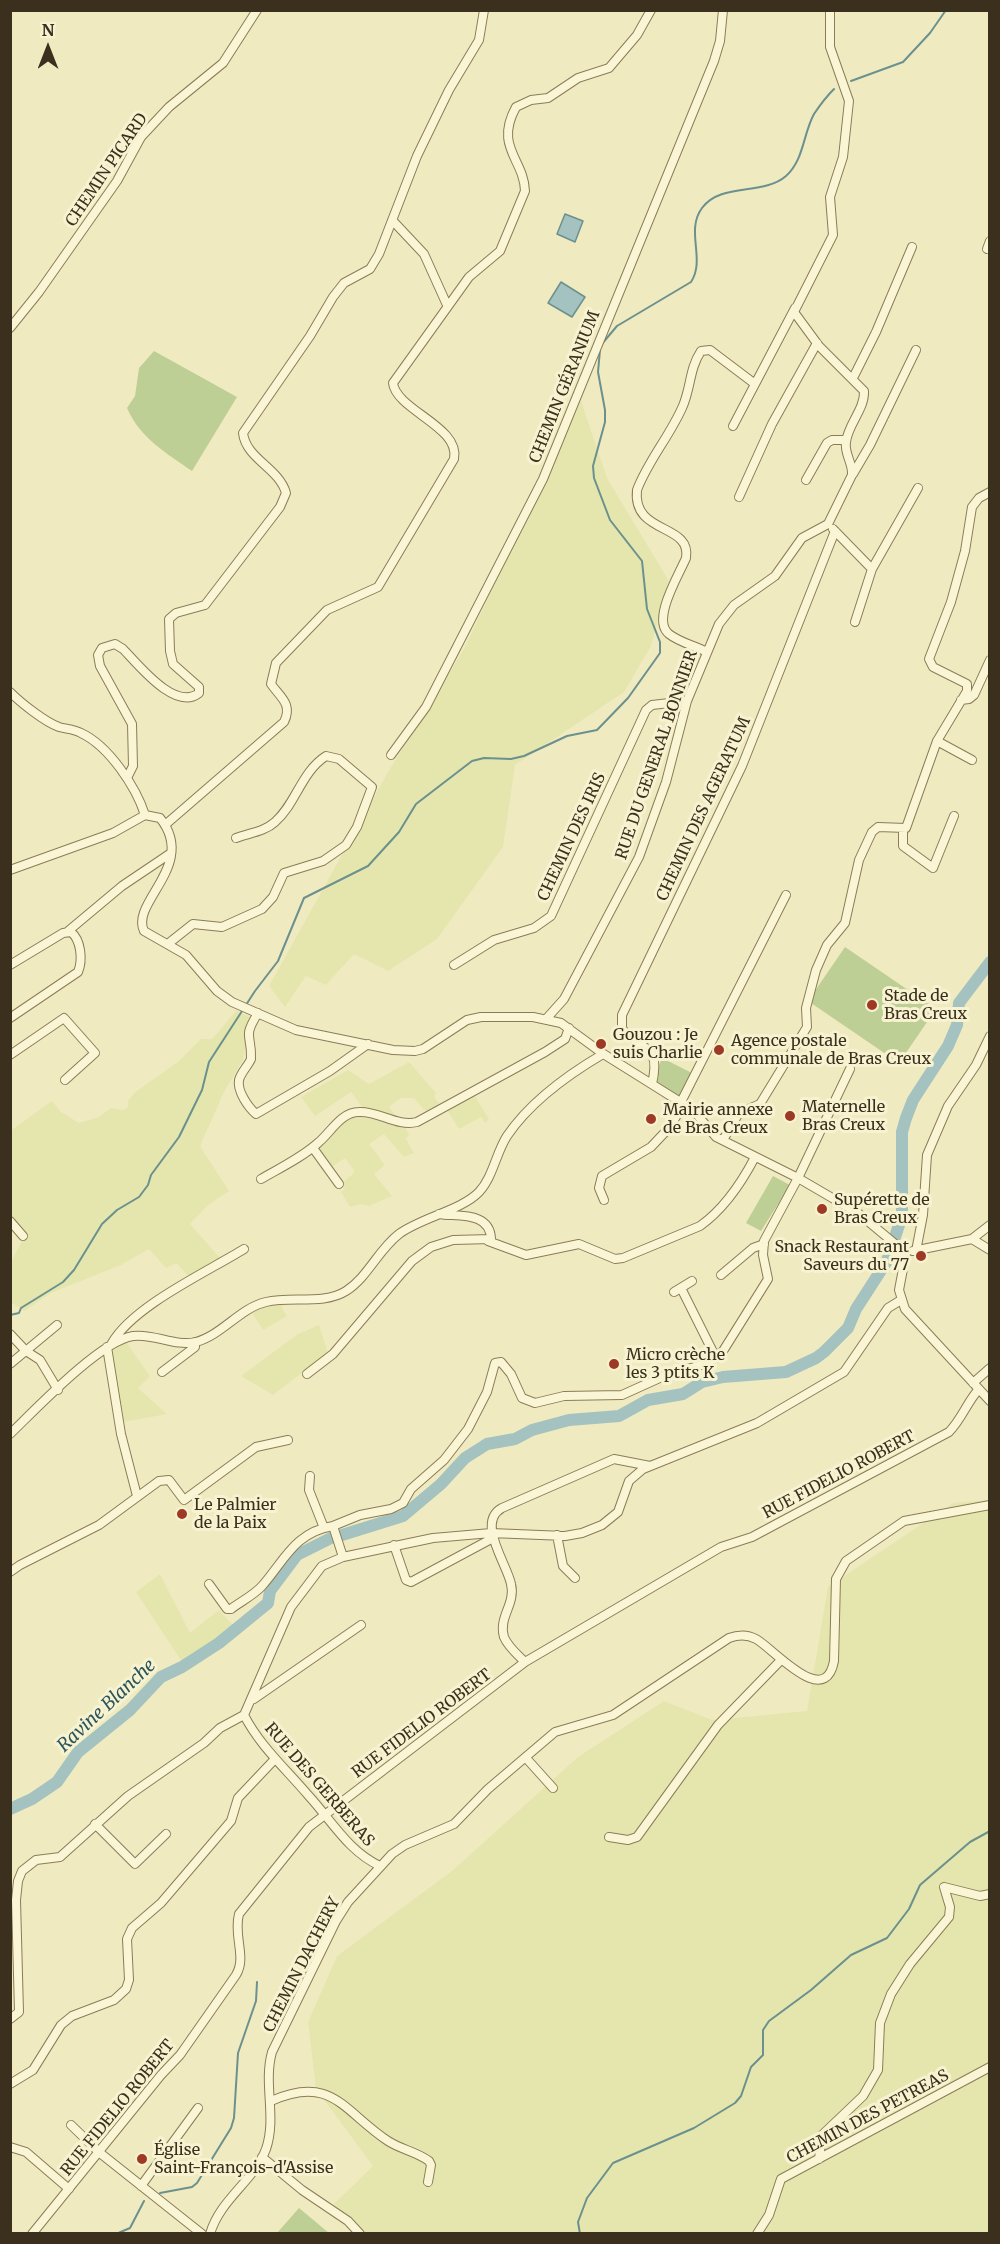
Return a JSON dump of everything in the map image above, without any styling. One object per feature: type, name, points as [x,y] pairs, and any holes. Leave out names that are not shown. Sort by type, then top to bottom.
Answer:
[{"type":"street","name":"CHEMIN PICARD","points":[[10,327],[39,292],[117,181],[141,137],[169,107],[223,63],[257,10]]},
{"type":"street","points":[[127,778],[133,766],[132,724],[100,666],[98,655],[102,648],[115,644],[167,691],[189,698],[199,693],[199,687],[177,671],[173,664],[170,651],[170,619],[176,613],[205,604],[280,507],[286,493],[279,479],[245,445],[243,433],[310,336],[333,297],[344,283],[370,268],[393,221],[417,156],[449,90],[478,40],[484,10]]},
{"type":"street","points":[[165,825],[284,722],[287,713],[286,702],[271,684],[276,663],[327,610],[378,587],[454,459],[455,451],[452,443],[423,415],[398,396],[393,383],[447,305],[469,278],[500,251],[524,194],[524,182],[509,143],[509,125],[516,107],[531,100],[548,98],[578,78],[609,68],[637,34],[651,10]]},
{"type":"street","name":"CHEMIN GÉRANIUM","points":[[391,755],[426,707],[543,479],[714,61],[720,41],[723,10]]},
{"type":"street","points":[[733,426],[833,235],[830,197],[843,157],[849,101],[830,47],[831,10]]},
{"type":"street","points":[[393,221],[424,254],[447,305]]},
{"type":"street","points":[[853,378],[876,332],[912,247]]},
{"type":"street","points":[[795,308],[795,315],[817,343],[862,387],[865,395],[846,440],[846,450],[853,466],[852,475]]},
{"type":"street","points":[[739,497],[772,424],[817,343]]},
{"type":"street","points":[[707,652],[671,636],[663,628],[662,615],[687,558],[687,550],[683,542],[669,530],[645,518],[639,512],[636,502],[637,490],[680,413],[688,389],[691,370],[701,351],[710,350],[755,384]]},
{"type":"street","points":[[872,569],[828,524],[852,475],[870,445],[915,350]]},
{"type":"street","points":[[806,480],[828,443],[832,440],[846,440]]},
{"type":"street","points":[[855,622],[872,569],[918,488]]},
{"type":"street","points":[[954,816],[933,868],[903,846],[903,830],[909,824],[938,741],[967,691],[968,685],[933,668],[929,659],[954,592],[965,551],[972,507],[979,498],[990,492]]},
{"type":"street","name":"RUE DU GENERAL BONNIER","points":[[547,1018],[564,999],[639,857],[666,782],[687,701],[727,611],[775,576],[802,538],[828,524]]},
{"type":"street","name":"CHEMIN DES AGERATUM","points":[[652,1084],[655,1057],[651,1050],[622,1029],[622,1015],[742,766],[835,531]]},
{"type":"street","points":[[960,700],[969,699],[974,695],[990,660]]},
{"type":"street","points":[[10,692],[21,703],[51,723],[83,733],[95,742],[127,778],[145,815]]},
{"type":"street","name":"CHEMIN DES IRIS","points":[[454,964],[494,940],[534,928],[551,916],[646,710],[652,705],[687,701]]},
{"type":"street","points":[[938,741],[972,760]]},
{"type":"street","points":[[169,943],[194,924],[222,927],[262,909],[273,897],[284,873],[323,861],[346,846],[353,836],[372,793],[369,783],[333,756],[326,756],[306,775],[274,822],[265,829],[236,838]]},
{"type":"street","points":[[10,870],[113,833],[145,815],[160,818],[165,825],[171,853],[168,872],[141,920],[144,931],[169,943],[186,955],[217,991],[232,1002],[296,1030],[415,1051],[423,1049],[467,1020],[481,1017],[547,1018],[569,1028],[603,1054],[682,1103],[699,1115],[710,1132],[798,1178],[858,1213],[904,1251],[916,1251],[972,1239],[990,1225]]},
{"type":"street","points":[[723,1140],[740,1111],[760,1104],[807,1027],[806,1008],[816,970],[823,952],[845,923],[859,860],[872,832],[878,827],[903,830]]},
{"type":"street","points":[[10,965],[67,932],[122,886],[171,853]]},
{"type":"street","points":[[604,1200],[599,1188],[602,1176],[651,1147],[668,1129],[786,895]]},
{"type":"street","points":[[10,1018],[78,972],[81,962],[77,938],[67,932]]},
{"type":"street","points":[[256,1012],[247,1036],[251,1059],[240,1077],[239,1086],[256,1114],[330,1071],[368,1044]]},
{"type":"street","points":[[10,1055],[64,1018],[95,1053],[65,1080]]},
{"type":"street","points":[[261,1179],[313,1148],[337,1124],[354,1113],[368,1113],[408,1124],[424,1119],[545,1052],[565,1039],[569,1028]]},
{"type":"street","points":[[916,1251],[924,1215],[924,1173],[930,1147],[948,1106],[976,1065],[990,1036]]},
{"type":"street","points":[[109,1345],[143,1336],[195,1342],[264,1302],[330,1297],[346,1291],[359,1280],[393,1239],[414,1225],[479,1192],[507,1136],[519,1122],[563,1080],[603,1054]]},
{"type":"street","points":[[209,1584],[227,1609],[231,1609],[261,1586],[286,1552],[303,1538],[360,1515],[392,1509],[403,1503],[411,1490],[444,1460],[468,1429],[487,1392],[495,1363],[501,1362],[511,1374],[522,1398],[535,1403],[564,1396],[622,1395],[664,1376],[716,1358],[768,1279],[764,1244],[850,1069]]},
{"type":"street","points":[[313,1148],[339,1184]]},
{"type":"street","points":[[307,1374],[333,1354],[412,1261],[431,1246],[453,1240],[488,1241],[526,1255],[579,1244],[615,1259],[623,1258],[700,1226],[711,1219],[746,1174],[755,1157]]},
{"type":"street","points":[[438,1214],[472,1216],[483,1223],[490,1233],[488,1241]]},
{"type":"street","points":[[10,1221],[23,1236]]},
{"type":"street","points":[[972,1239],[990,1250]]},
{"type":"street","points":[[721,1275],[753,1248],[764,1244]]},
{"type":"street","points":[[10,1434],[109,1345],[118,1332],[135,1316],[244,1249]]},
{"type":"street","points":[[904,1251],[899,1290],[901,1299],[917,1323],[990,1401]]},
{"type":"street","points":[[692,1281],[678,1290],[716,1358]]},
{"type":"street","points":[[10,2019],[19,2012],[16,1927],[19,1876],[36,1860],[60,1857],[128,1796],[204,1743],[220,1728],[244,1715],[253,1700],[278,1633],[291,1607],[322,1566],[344,1557],[394,1545],[492,1536],[582,1533],[612,1518],[621,1508],[629,1481],[650,1466],[757,1423],[844,1372],[888,1308],[901,1299]]},
{"type":"street","points":[[10,1364],[57,1325]]},
{"type":"street","points":[[10,1334],[26,1351],[40,1360],[58,1390]]},
{"type":"street","points":[[162,1372],[195,1347],[195,1342]]},
{"type":"street","points":[[109,1345],[121,1434],[137,1496]]},
{"type":"street","name":"RUE FIDELIO ROBERT","points":[[32,2234],[161,2075],[180,2055],[239,1969],[241,1956],[236,1932],[239,1914],[309,1827],[525,1662],[721,1547],[752,1537],[949,1432],[959,1422],[976,1386],[990,1368]]},
{"type":"street","points":[[10,1572],[99,1525],[165,1478],[170,1480],[184,1500],[256,1447],[288,1440]]},
{"type":"street","points":[[525,1662],[505,1639],[503,1619],[511,1605],[512,1585],[492,1536],[497,1511],[614,1459],[650,1466]]},
{"type":"street","points":[[310,1476],[309,1490],[324,1528]]},
{"type":"street","name":"CHEMIN DACHERY","points":[[210,2234],[220,2209],[261,2157],[269,2138],[271,2101],[269,2069],[272,2052],[336,1921],[348,1902],[380,1866],[405,1845],[454,1824],[475,1801],[555,1732],[613,1715],[720,1642],[734,1636],[744,1635],[757,1640],[781,1660],[812,1679],[824,1678],[831,1672],[834,1661],[836,1579],[846,1561],[904,1521],[990,1505]]},
{"type":"street","points":[[333,1526],[344,1557]]},
{"type":"street","points":[[557,1535],[565,1569],[575,1578]]},
{"type":"street","points":[[394,1545],[406,1580],[411,1582],[492,1536]]},
{"type":"street","points":[[253,1700],[362,1625]]},
{"type":"street","points":[[609,1836],[628,1840],[637,1836],[718,1725],[781,1660]]},
{"type":"street","name":"RUE DES GERBERAS","points":[[244,1715],[274,1760],[308,1794],[353,1849],[380,1866]]},
{"type":"street","points":[[526,1758],[553,1788]]},
{"type":"street","points":[[10,2084],[33,2070],[62,2025],[72,2016],[114,2000],[126,1989],[129,1980],[127,1939],[132,1928],[161,1903],[231,1821],[238,1798],[274,1760]]},
{"type":"street","points":[[95,1824],[135,1864],[166,1834]]},
{"type":"street","points":[[819,2159],[822,2135],[863,2096],[878,2070],[880,2023],[891,1994],[910,1964],[949,1917],[950,1907],[944,1887],[980,1896],[990,1894]]},
{"type":"street","name":"CHEMIN DES PETREAS","points":[[757,2234],[769,2215],[775,2189],[781,2179],[990,2067]]},
{"type":"street","points":[[271,2101],[293,2092],[309,2090],[336,2101],[356,2113],[390,2142],[429,2161],[431,2165],[428,2182]]},
{"type":"street","points":[[141,2186],[198,2108]]},
{"type":"street","points":[[71,2126],[100,2153],[202,2234]]},
{"type":"street","points":[[10,2147],[26,2152],[69,2189]]},
{"type":"street","points":[[261,2157],[302,2190],[348,2221],[360,2234]]},
{"type":"green space","points":[[154,351],[237,397],[192,471],[146,436],[132,419],[127,408],[135,396],[139,368]]},
{"type":"green space","points":[[581,401],[607,478],[669,581],[651,646],[624,692],[515,765],[503,847],[437,939],[388,971],[354,954],[326,985],[306,976],[285,1007],[269,986],[388,772],[464,649]]},
{"type":"green space","name":"Stade de Bras Creux","points":[[845,947],[936,1009],[899,1063],[808,1001]]},
{"type":"green space","points":[[236,1011],[251,1017],[243,1060],[224,1092],[200,1146],[229,1191],[208,1205],[190,1224],[221,1259],[190,1277],[176,1263],[166,1268],[149,1249],[121,1265],[51,1293],[24,1311],[11,1302],[11,1262],[25,1235],[11,1218],[10,1131],[52,1101],[61,1112],[79,1123],[99,1117],[111,1108],[124,1110],[128,1107],[128,1101],[134,1093],[179,1061],[201,1039],[212,1039]]},
{"type":"green space","points":[[662,1058],[694,1074],[682,1098],[652,1083]]},
{"type":"green space","points":[[409,1062],[436,1093],[434,1096],[441,1107],[428,1114],[414,1098],[401,1098],[389,1107],[399,1120],[365,1111],[351,1092],[315,1116],[301,1097],[348,1070],[369,1084]]},
{"type":"green space","points":[[474,1095],[489,1119],[485,1123],[481,1117],[459,1129],[447,1110]]},
{"type":"green space","points":[[362,1117],[405,1127],[409,1135],[406,1139],[414,1153],[404,1157],[384,1134],[369,1144],[385,1165],[374,1174],[392,1196],[369,1206],[362,1204],[350,1207],[341,1192],[345,1189],[342,1183],[354,1173],[353,1169],[345,1158],[330,1168],[316,1150],[349,1118]]},
{"type":"green space","points":[[773,1176],[790,1185],[761,1231],[746,1223]]},
{"type":"green space","points":[[283,1305],[282,1308],[287,1316],[263,1330],[252,1313],[265,1307]]},
{"type":"green space","points":[[319,1325],[328,1353],[273,1395],[241,1376],[298,1334]]},
{"type":"green space","points":[[126,1342],[150,1376],[138,1388],[167,1414],[123,1422],[113,1368],[113,1351]]},
{"type":"green space","points":[[989,1500],[989,2233],[354,2233],[334,2204],[373,2166],[316,2089],[308,2022],[337,1956],[452,1871],[578,1757],[664,1701],[712,1720],[807,1711],[828,1587],[953,1503]]},
{"type":"green space","points":[[160,1574],[190,1633],[219,1610],[233,1625],[184,1665],[136,1592]]},
{"type":"green space","points":[[299,2208],[329,2233],[277,2233]]},
{"type":"water","points":[[565,214],[583,221],[575,242],[557,234]]},
{"type":"water","points":[[561,282],[585,297],[572,317],[548,303]]},
{"type":"waterway","points":[[851,81],[903,62],[930,33],[946,10]]},
{"type":"waterway","points":[[601,345],[617,326],[691,282],[697,264],[695,226],[702,208],[710,200],[720,195],[766,186],[786,176],[800,155],[814,114],[834,89]]},
{"type":"waterway","points":[[10,1315],[19,1313],[21,1308],[63,1282],[74,1270],[102,1224],[117,1210],[139,1197],[148,1185],[151,1175],[179,1137],[202,1090],[209,1062],[255,991],[278,961],[304,898],[368,866],[399,832],[416,804],[472,761],[484,758],[511,759],[524,756],[567,736],[597,730],[628,698],[660,653],[660,642],[647,609],[642,561],[610,520],[594,478],[593,466],[605,422],[598,372],[600,350]]},
{"type":"waterway","name":"Ravine Blanche","points":[[342,1535],[403,1516],[441,1484],[465,1458],[487,1444],[515,1439],[532,1430],[569,1420],[619,1416],[648,1400],[683,1394],[702,1382],[723,1377],[786,1372],[824,1352],[848,1328],[856,1309],[887,1261],[902,1216],[902,1132],[906,1118],[913,1100],[948,1046],[957,1025],[959,1003],[990,962]]},
{"type":"waterway","name":"Ravine Blanche","points":[[10,1809],[32,1799],[57,1782],[78,1752],[130,1710],[161,1677],[182,1667],[219,1643],[268,1603],[270,1591],[297,1555],[333,1537]]},
{"type":"waterway","points":[[580,2234],[578,2222],[587,2198],[613,2163],[694,2128],[735,2103],[741,2096],[751,2067],[763,2055],[763,2030],[769,2021],[811,1990],[851,1955],[887,1938],[909,1909],[920,1885],[970,1842],[990,1831]]},
{"type":"waterway","points":[[160,2193],[192,2187],[197,2183],[231,2128],[234,2118],[238,2053],[256,2001],[257,1982]]},
{"type":"waterway","points":[[116,2234],[130,2228],[144,2201]]},
{"type":"place","name":"Stade de Bras Creux","points":[[872,1005]]},
{"type":"place","name":"Gouzou : Je suis Charlie","points":[[601,1044]]},
{"type":"place","name":"Agence postale communale de Bras Creux","points":[[719,1050]]},
{"type":"place","name":"Maternelle Bras Creux","points":[[790,1116]]},
{"type":"place","name":"Mairie annexe de Bras Creux","points":[[651,1119]]},
{"type":"place","name":"Supérette de Bras Creux","points":[[822,1209]]},
{"type":"place","name":"Snack Restaurant Saveurs du 77","points":[[921,1256]]},
{"type":"place","name":"Micro crèche les 3 ptits K","points":[[614,1364]]},
{"type":"place","name":"Le Palmier de la Paix","points":[[182,1514]]},
{"type":"place","name":"Église Saint-François-d'Assise","points":[[142,2159]]}]
